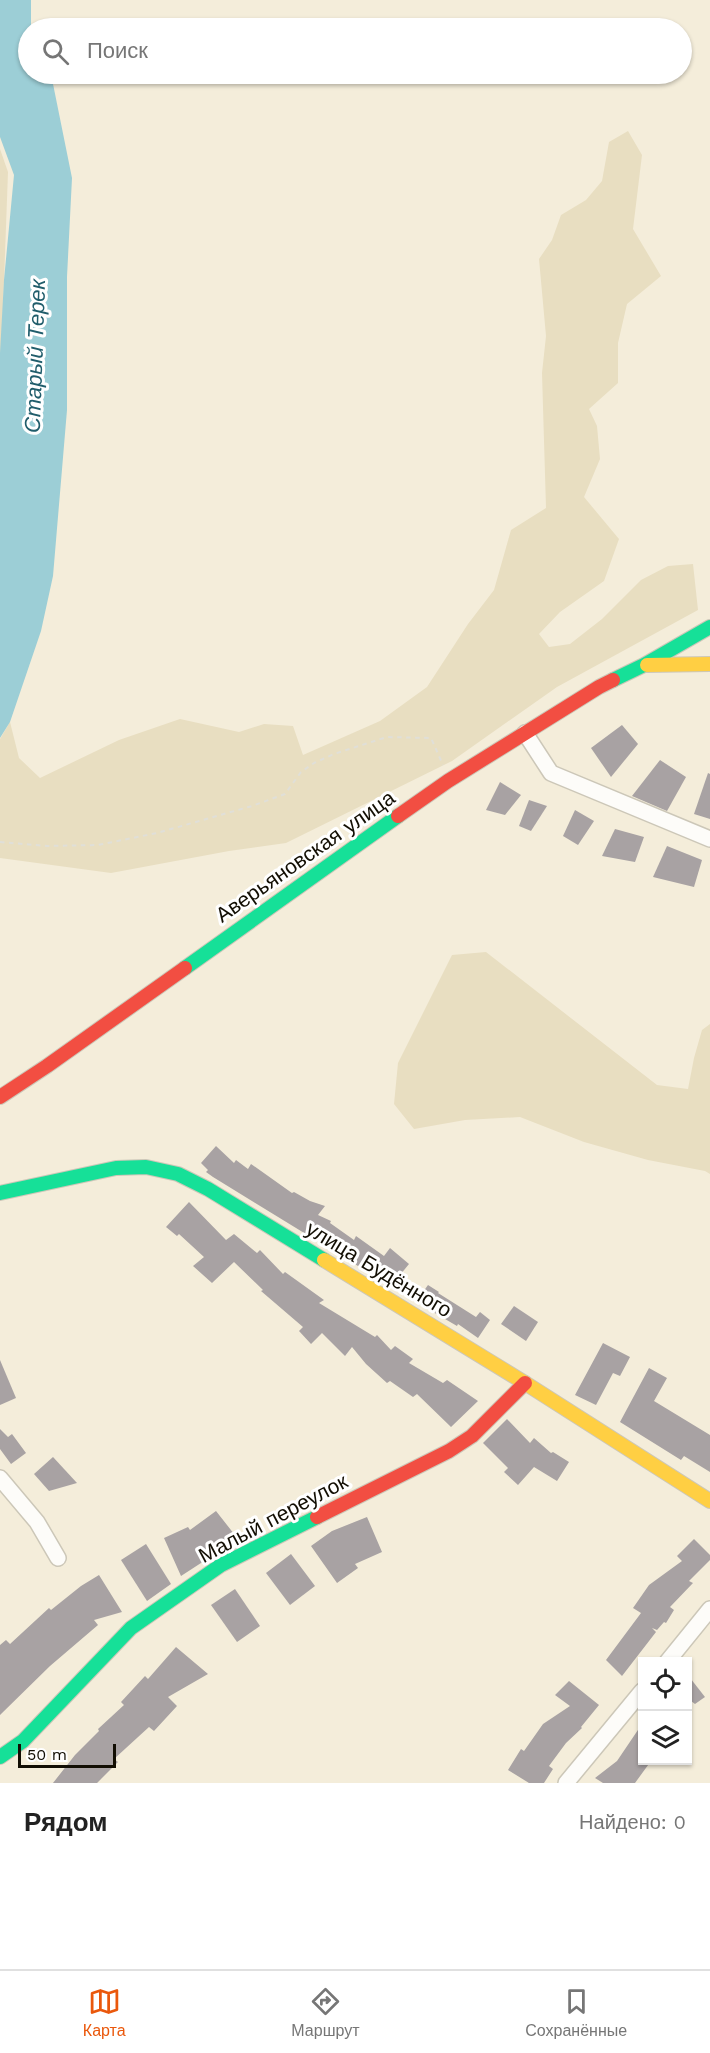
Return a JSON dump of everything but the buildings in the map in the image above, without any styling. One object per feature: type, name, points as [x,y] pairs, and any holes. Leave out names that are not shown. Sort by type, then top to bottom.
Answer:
[{"type":"street","name":"Аверьяновская улица","points":[[0,1097],[448,781],[599,687],[644,665],[710,627]]},
{"type":"street","points":[[644,665],[710,664]]},
{"type":"street","points":[[525,733],[551,773],[710,839]]},
{"type":"street","name":"улица Будённого","points":[[0,1193],[116,1168],[146,1167],[178,1174],[208,1189],[525,1383],[710,1501]]},
{"type":"street","name":"Малый переулок","points":[[0,1757],[23,1741],[131,1628],[221,1565],[449,1451],[472,1436],[525,1383]]},
{"type":"street","points":[[0,1478],[37,1522],[58,1558]]},
{"type":"street","points":[[671,1657],[710,1609]]},
{"type":"street","points":[[566,1783],[638,1696]]},
{"type":"path","points":[[0,842],[47,846],[98,845],[157,832],[252,806],[285,794],[301,772],[314,763],[387,737],[430,738],[438,751],[448,781]]},
{"type":"shaded area","points":[[628,131],[642,155],[633,229],[661,276],[627,304],[618,343],[618,383],[589,409],[597,426],[600,459],[584,497],[619,539],[604,581],[560,612],[539,634],[549,647],[570,644],[602,619],[641,580],[668,566],[693,564],[698,610],[557,687],[452,761],[286,843],[111,873],[0,858],[0,739],[10,722],[19,758],[40,778],[119,740],[180,719],[239,732],[264,724],[293,726],[303,755],[380,721],[427,687],[468,624],[494,590],[511,530],[546,508],[542,373],[546,336],[539,259],[552,240],[561,215],[586,200],[602,181],[609,142]]},
{"type":"shaded area","points":[[0,149],[8,172],[0,391]]},
{"type":"shaded area","points":[[486,952],[657,1085],[688,1089],[702,1030],[710,1024],[710,1174],[584,1142],[520,1117],[465,1120],[414,1129],[394,1104],[398,1063],[452,955]]},
{"type":"water","name":"Старый Терек","points":[[0,0],[31,0],[31,18],[18,18],[18,84],[53,84],[72,178],[67,277],[67,410],[53,576],[41,631],[10,722],[0,738],[0,353],[14,175],[0,137]]},
{"type":"traffic: fast","points":[[613,680],[710,627]]},
{"type":"traffic: fast","points":[[185,968],[398,816]]},
{"type":"traffic: fast","points":[[0,1193],[116,1168],[146,1167],[178,1174],[208,1189],[324,1260]]},
{"type":"traffic: fast","points":[[0,1757],[23,1741],[131,1628],[221,1565],[317,1517]]},
{"type":"traffic: slow","points":[[647,665],[710,664]]},
{"type":"traffic: slow","points":[[324,1260],[525,1383],[710,1501]]},
{"type":"traffic: jam","points":[[398,816],[448,781],[613,680]]},
{"type":"traffic: jam","points":[[0,1097],[185,968]]},
{"type":"traffic: jam","points":[[317,1517],[449,1451],[472,1436],[525,1383]]}]
